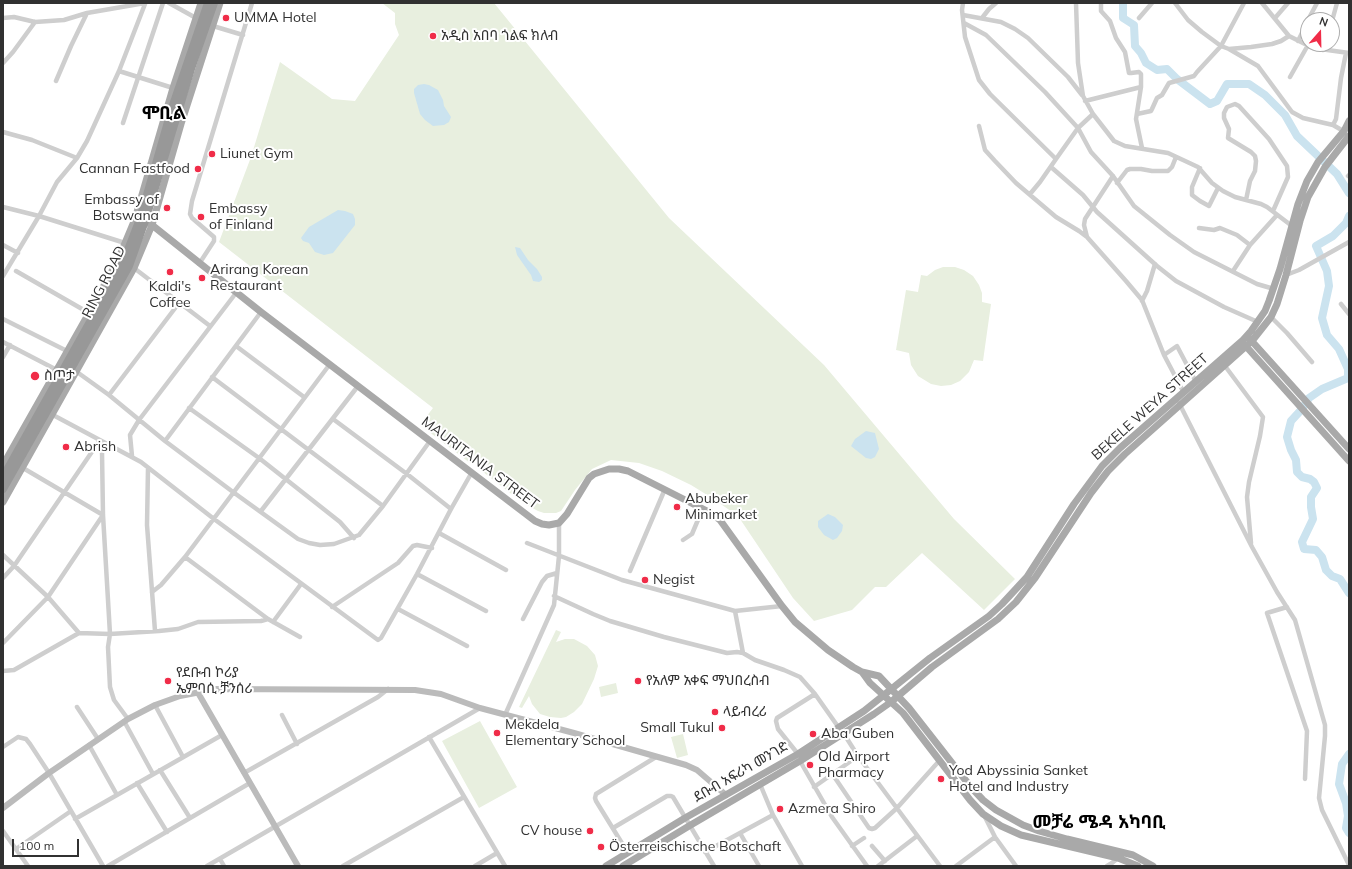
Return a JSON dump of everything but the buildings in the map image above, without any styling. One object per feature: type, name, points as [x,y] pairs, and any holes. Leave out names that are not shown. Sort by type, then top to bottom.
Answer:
[{"type":"highway","name":"RING ROAD","points":[[3,477],[145,222],[172,108],[208,3]]},
{"type":"highway","name":"RING ROAD","points":[[3,489],[129,266],[145,222],[191,70],[214,3]]},
{"type":"main road","points":[[3,465],[5,455],[57,370],[117,262],[125,244],[135,219],[172,88],[201,3]]},
{"type":"main road","points":[[3,502],[134,268],[145,222],[181,124],[220,3]]},
{"type":"main road","points":[[1178,402],[1236,356],[1244,344],[1250,338],[1258,334],[1271,317],[1277,304],[1286,275],[1304,208],[1312,188],[1347,133],[1349,121]]},
{"type":"main road","points":[[1250,338],[1265,311],[1274,289],[1307,181],[1320,160],[1347,133]]},
{"type":"main road","name":"MAURITANIA STREET","points":[[145,222],[260,312],[535,521],[549,525],[559,523]]},
{"type":"main road","points":[[1258,334],[1258,354]]},
{"type":"main road","points":[[1250,338],[1258,354],[1299,405],[1349,461]]},
{"type":"main road","points":[[1244,344],[1258,354],[1303,396],[1349,449]]},
{"type":"main road","name":"BEKELE WEYA STREET","points":[[884,695],[930,658],[989,616],[1020,585],[1087,485],[1102,466],[1120,448],[1178,402],[1184,393],[1196,382],[1244,344]]},
{"type":"main road","points":[[1236,356],[1258,354]]},
{"type":"main road","name":"ደቡብ አፍሪካ መንገድ","points":[[623,866],[760,784],[841,731],[891,702],[932,667],[998,618],[1016,602],[1035,578],[1091,493],[1108,471],[1178,402]]},
{"type":"main road","points":[[1120,448],[1125,454]]},
{"type":"main road","points":[[559,523],[567,514],[589,478],[594,474],[609,468],[628,471],[703,508],[720,520],[795,622],[823,646],[862,672],[870,683],[903,713],[970,800],[983,814],[1001,826],[1021,835],[1120,855],[1133,855],[1153,866]]},
{"type":"main road","points":[[862,672],[879,676],[892,689],[909,708],[970,786],[983,800],[996,810],[1023,825],[1120,855],[1138,866]]},
{"type":"main road","name":"ደቡብ አፍሪካ መንገድ","points":[[841,731],[884,695]]},
{"type":"main road","name":"ደቡብ አፍሪካ መንገድ","points":[[606,866],[726,795],[799,758]]},
{"type":"street","points":[[3,18],[14,17],[35,22],[64,20],[88,12],[145,3],[119,71],[87,141],[57,182],[18,253],[3,276]]},
{"type":"street","points":[[123,123],[163,3]]},
{"type":"street","points":[[169,3],[196,18]]},
{"type":"street","points":[[199,264],[214,241],[214,237],[192,218],[190,214],[192,201],[252,3]]},
{"type":"street","points":[[963,3],[962,10],[965,37],[979,80],[984,88],[1056,159]]},
{"type":"street","points":[[982,18],[996,3]]},
{"type":"street","points":[[1076,3],[1078,63],[1084,98]]},
{"type":"street","points":[[1101,3],[1101,11],[1110,21],[1118,42],[1125,52],[1129,73],[1139,72],[1141,74],[1137,124],[1142,148]]},
{"type":"street","points":[[1139,18],[1152,3]]},
{"type":"street","points":[[1175,3],[1188,20],[1202,32],[1221,46],[1258,66],[1264,72],[1292,112],[1303,118],[1333,126],[1347,133]]},
{"type":"street","points":[[1137,114],[1151,111],[1157,98],[1162,95],[1167,85],[1194,76],[1221,46],[1244,3]]},
{"type":"street","points":[[1262,3],[1289,36],[1298,41],[1300,37]]},
{"type":"street","points":[[1275,18],[1288,3]]},
{"type":"street","points":[[1312,12],[1317,3]]},
{"type":"street","points":[[56,81],[88,12]]},
{"type":"street","points":[[963,15],[1001,22],[1028,38],[1068,77],[1084,98],[1093,114],[1114,141],[1125,146],[1168,153],[1200,168],[1218,188],[1235,197],[1261,204],[1292,226]]},
{"type":"street","points":[[3,63],[35,22]]},
{"type":"street","points":[[964,23],[981,32],[994,42],[1045,92],[1078,128],[1092,152],[1113,176],[1116,183],[1134,206],[1194,252],[1257,284],[1274,289]]},
{"type":"street","points":[[213,26],[243,35]]},
{"type":"street","points":[[1229,49],[1272,44],[1289,36]]},
{"type":"street","points":[[1290,77],[1304,52]]},
{"type":"street","points":[[1333,126],[1336,119],[1341,78],[1348,53]]},
{"type":"street","points":[[119,71],[172,88]]},
{"type":"street","points":[[1084,98],[1141,87]]},
{"type":"street","points":[[1233,271],[1250,245],[1275,213],[1288,177],[1288,168],[1269,140],[1240,106],[1235,104],[1227,107],[1224,113],[1224,118],[1229,129],[1228,138],[1251,152],[1255,156],[1256,161],[1256,171],[1250,181],[1246,200]]},
{"type":"street","points":[[1030,194],[1078,128],[1093,114]]},
{"type":"street","points":[[979,126],[984,150],[1016,183],[1056,217],[1086,237],[1126,281],[1142,302],[1164,355],[1184,393]]},
{"type":"street","points":[[3,132],[32,140],[76,158]]},
{"type":"street","points":[[1116,183],[1127,170],[1130,169],[1168,172],[1176,157]]},
{"type":"street","points":[[1051,167],[1083,195],[1092,206],[1155,264],[1176,281],[1224,307],[1258,322]]},
{"type":"street","points":[[1200,168],[1192,187],[1192,194],[1209,206],[1218,188]]},
{"type":"street","points":[[1086,237],[1084,225],[1085,219],[1092,206],[1113,176]]},
{"type":"street","points":[[3,207],[39,216],[125,244]]},
{"type":"street","points":[[1199,228],[1214,230],[1220,228],[1237,236],[1250,245]]},
{"type":"street","points":[[1286,275],[1318,260],[1349,242]]},
{"type":"street","points":[[3,245],[18,253]]},
{"type":"street","points":[[1142,302],[1155,264]]},
{"type":"street","points":[[134,268],[210,326]]},
{"type":"street","points":[[16,271],[89,313]]},
{"type":"street","points":[[132,456],[130,434],[139,420],[236,293]]},
{"type":"street","points":[[109,395],[179,302]]},
{"type":"street","points":[[1341,304],[1349,314]]},
{"type":"street","points":[[165,441],[260,312]]},
{"type":"street","points":[[1271,317],[1312,362]]},
{"type":"street","points":[[3,319],[67,351]]},
{"type":"street","points":[[3,342],[57,370]]},
{"type":"street","points":[[3,357],[10,345]]},
{"type":"street","points":[[236,346],[304,398]]},
{"type":"street","points":[[1164,355],[1177,346],[1196,382]]},
{"type":"street","points":[[152,592],[161,585],[185,557],[330,364]]},
{"type":"street","points":[[1225,366],[1263,417],[1260,436],[1248,482],[1247,496],[1252,547]]},
{"type":"street","points":[[77,372],[109,395],[165,441],[233,492],[298,539],[309,543],[320,545],[334,544],[359,535],[383,506],[430,441]]},
{"type":"street","points":[[212,377],[383,506]]},
{"type":"street","points":[[261,511],[358,386]]},
{"type":"street","points":[[1178,402],[1252,547],[1277,592],[1295,620],[1309,664],[1325,725],[1319,791],[1320,804],[1349,865]]},
{"type":"street","points":[[189,408],[259,458],[340,522],[354,538]]},
{"type":"street","points":[[52,415],[119,451],[132,456],[300,584],[378,640],[382,638],[418,574],[451,509],[472,472]]},
{"type":"street","points":[[332,419],[407,474],[451,509]]},
{"type":"street","points":[[3,578],[14,566],[100,440]]},
{"type":"street","points":[[100,440],[102,452],[103,515],[110,634],[108,647],[110,687],[114,700],[126,720],[153,774]]},
{"type":"street","points":[[23,468],[103,515]]},
{"type":"street","points":[[148,468],[148,525],[155,631]]},
{"type":"street","points":[[630,571],[665,489]]},
{"type":"street","points":[[683,540],[692,534],[703,508]]},
{"type":"street","points":[[3,643],[48,597],[103,515]]},
{"type":"street","points":[[505,715],[551,615],[554,605],[559,523]]},
{"type":"street","points":[[439,533],[506,570]]},
{"type":"street","points":[[527,543],[622,580],[735,611],[782,606]]},
{"type":"street","points":[[332,607],[398,563],[413,546],[417,545],[432,548]]},
{"type":"street","points":[[3,555],[48,597],[79,633]]},
{"type":"street","points":[[185,557],[268,619],[300,637]]},
{"type":"street","points":[[524,619],[542,582],[547,576],[557,573]]},
{"type":"street","points":[[418,574],[486,611]]},
{"type":"street","points":[[273,622],[300,584]]},
{"type":"street","points":[[554,596],[599,616],[664,637],[727,653],[737,652],[800,677],[815,694],[858,756],[940,866]]},
{"type":"street","points":[[1287,607],[1267,613],[1307,731],[1304,778]]},
{"type":"street","points":[[398,609],[467,646]]},
{"type":"street","points":[[735,611],[743,654]]},
{"type":"street","points":[[3,671],[14,670],[79,633],[110,634],[155,631],[178,629],[198,622],[261,621],[268,619]]},
{"type":"street","points":[[3,808],[126,720],[155,705],[180,696],[216,689],[388,689],[415,690],[441,694],[480,708],[686,765],[697,770],[726,795]]},
{"type":"street","points":[[244,773],[378,697],[388,689]]},
{"type":"street","points":[[197,692],[298,866]]},
{"type":"street","points":[[815,694],[776,718],[778,729],[799,758],[832,817],[867,866]]},
{"type":"street","points":[[155,705],[183,757]]},
{"type":"street","points":[[77,707],[98,739]]},
{"type":"street","points":[[207,866],[480,708]]},
{"type":"street","points":[[282,715],[297,744]]},
{"type":"street","points":[[76,819],[222,735]]},
{"type":"street","points":[[3,747],[18,737],[26,739],[49,774],[103,866]]},
{"type":"street","points":[[430,737],[504,866]]},
{"type":"street","points":[[89,745],[116,795]]},
{"type":"street","points":[[814,787],[858,756]]},
{"type":"street","points":[[628,853],[596,801],[596,794],[656,757]]},
{"type":"street","points":[[833,775],[869,828],[875,828],[897,808],[940,760]]},
{"type":"street","points":[[160,770],[190,818]]},
{"type":"street","points":[[137,783],[166,832]]},
{"type":"street","points":[[108,866],[250,783]]},
{"type":"street","points":[[760,784],[773,815],[802,866]]},
{"type":"street","points":[[613,828],[667,796],[673,797],[714,866]]},
{"type":"street","points":[[344,866],[464,797]]},
{"type":"street","points":[[16,849],[71,811]]},
{"type":"street","points":[[983,814],[995,837],[1016,866]]},
{"type":"street","points":[[705,852],[773,815]]},
{"type":"street","points":[[3,831],[28,866]]},
{"type":"street","points":[[740,833],[759,866]]},
{"type":"street","points":[[878,866],[917,836]]},
{"type":"street","points":[[956,866],[995,837]]},
{"type":"street","points":[[852,846],[864,838]]},
{"type":"street","points":[[872,846],[885,861]]},
{"type":"street","points":[[475,866],[497,853]]},
{"type":"street","points":[[1107,866],[1120,855]]},
{"type":"street","points":[[220,859],[224,866]]},
{"type":"green space","name":"አዲስ አበባ ጎልፍ ክለብ","points":[[382,3],[494,3],[669,218],[824,365],[954,519],[1015,579],[984,610],[922,553],[886,587],[875,587],[852,610],[814,621],[793,598],[738,516],[691,485],[662,471],[639,463],[611,460],[592,469],[575,490],[561,511],[556,513],[544,513],[523,503],[478,468],[477,464],[474,462],[470,463],[420,425],[433,408],[219,242],[251,157],[280,62],[332,99],[355,101],[399,35],[395,24],[395,13]]},
{"type":"green space","points":[[943,267],[955,267],[964,270],[973,276],[982,293],[982,302],[991,304],[983,361],[974,360],[969,372],[960,381],[951,385],[941,386],[931,384],[918,376],[911,365],[909,353],[896,350],[906,290],[918,292],[921,275],[927,276],[935,270]]},
{"type":"green space","points":[[556,630],[561,632],[556,642],[565,639],[574,639],[587,646],[595,655],[598,666],[594,679],[582,704],[574,712],[561,718],[540,714],[532,704],[529,696],[522,708],[519,707]]},
{"type":"green space","points":[[616,683],[618,693],[601,697],[599,687]]},
{"type":"green space","points":[[480,721],[517,787],[479,808],[442,741]]},
{"type":"green space","points":[[683,734],[688,755],[677,758],[671,737]]},
{"type":"water","points":[[424,84],[438,90],[443,100],[444,106],[451,117],[449,122],[444,125],[433,126],[420,114],[414,89],[418,85]]},
{"type":"water","points":[[338,210],[353,214],[355,225],[333,253],[324,255],[315,252],[309,243],[303,241],[301,238],[309,227]]},
{"type":"water","points":[[515,247],[520,248],[528,260],[537,269],[542,277],[542,280],[539,282],[533,281],[531,275],[517,255]]},
{"type":"water","points":[[866,431],[875,433],[879,449],[875,457],[871,459],[866,458],[851,446],[855,439]]},
{"type":"water","points":[[828,514],[835,517],[843,525],[842,531],[837,538],[833,540],[824,535],[818,527],[818,521]]},
{"type":"waterway","points":[[1123,3],[1123,18],[1134,25],[1135,46],[1141,53],[1146,63],[1157,70],[1167,69],[1177,79],[1210,104],[1217,101],[1227,84],[1249,84],[1265,95],[1285,115],[1297,136],[1337,174],[1349,193]]},
{"type":"waterway","points":[[1349,216],[1346,223],[1333,236],[1316,246],[1327,271],[1329,286],[1322,318],[1327,335],[1339,349],[1348,369],[1348,378],[1322,389],[1309,398],[1302,409],[1291,421],[1287,437],[1296,460],[1297,472],[1302,477],[1310,479],[1314,482],[1317,488],[1311,497],[1313,519],[1302,542],[1304,549],[1316,550],[1322,557],[1326,570],[1332,576],[1340,579],[1349,593]]},
{"type":"waterway","points":[[1349,754],[1342,764],[1339,784],[1346,803],[1348,816],[1346,828],[1349,833]]},
{"type":"place","name":"UMMA Hotel","points":[[226,18]]},
{"type":"place","name":"አዲስ አበባ ጎልፍ ክለብ","points":[[433,36]]},
{"type":"place","name":"Liunet Gym","points":[[212,154]]},
{"type":"place","name":"Cannan Fastfood","points":[[198,169]]},
{"type":"place","name":"Embassy of Botswana","points":[[167,208]]},
{"type":"place","name":"Embassy of Finland","points":[[201,217]]},
{"type":"place","name":"Kaldi's Coffee","points":[[170,272]]},
{"type":"place","name":"Arirang Korean Restaurant","points":[[202,278]]},
{"type":"place","name":"ስጦታ","points":[[35,376]]},
{"type":"place","name":"Abrish","points":[[66,447]]},
{"type":"place","name":"Abubeker Minimarket","points":[[677,507]]},
{"type":"place","name":"Negist","points":[[645,580]]},
{"type":"place","name":"የደቡብ ኮሪያ ኤምባሲ ቻንሰሪ","points":[[168,681]]},
{"type":"place","name":"የአለም አቀፍ ማህበረስብ","points":[[638,681]]},
{"type":"place","name":"ላይብረሪ","points":[[715,712]]},
{"type":"place","name":"Small Tukul","points":[[722,728]]},
{"type":"place","name":"Mekdela Elementary School","points":[[497,733]]},
{"type":"place","name":"Aba Guben","points":[[813,734]]},
{"type":"place","name":"Old Airport Pharmacy","points":[[810,765]]},
{"type":"place","name":"Yod Abyssinia Sanket Hotel and Industry","points":[[941,779]]},
{"type":"place","name":"Azmera Shiro","points":[[780,809]]},
{"type":"place","name":"CV house","points":[[590,831]]},
{"type":"place","name":"Österreischische Botschaft","points":[[601,847]]},
{"type":"district","name":"ሞቢል","points":[[164,114]]},
{"type":"district","name":"መቻሬ ሜዳ አካባቢ","points":[[1099,823]]}]
